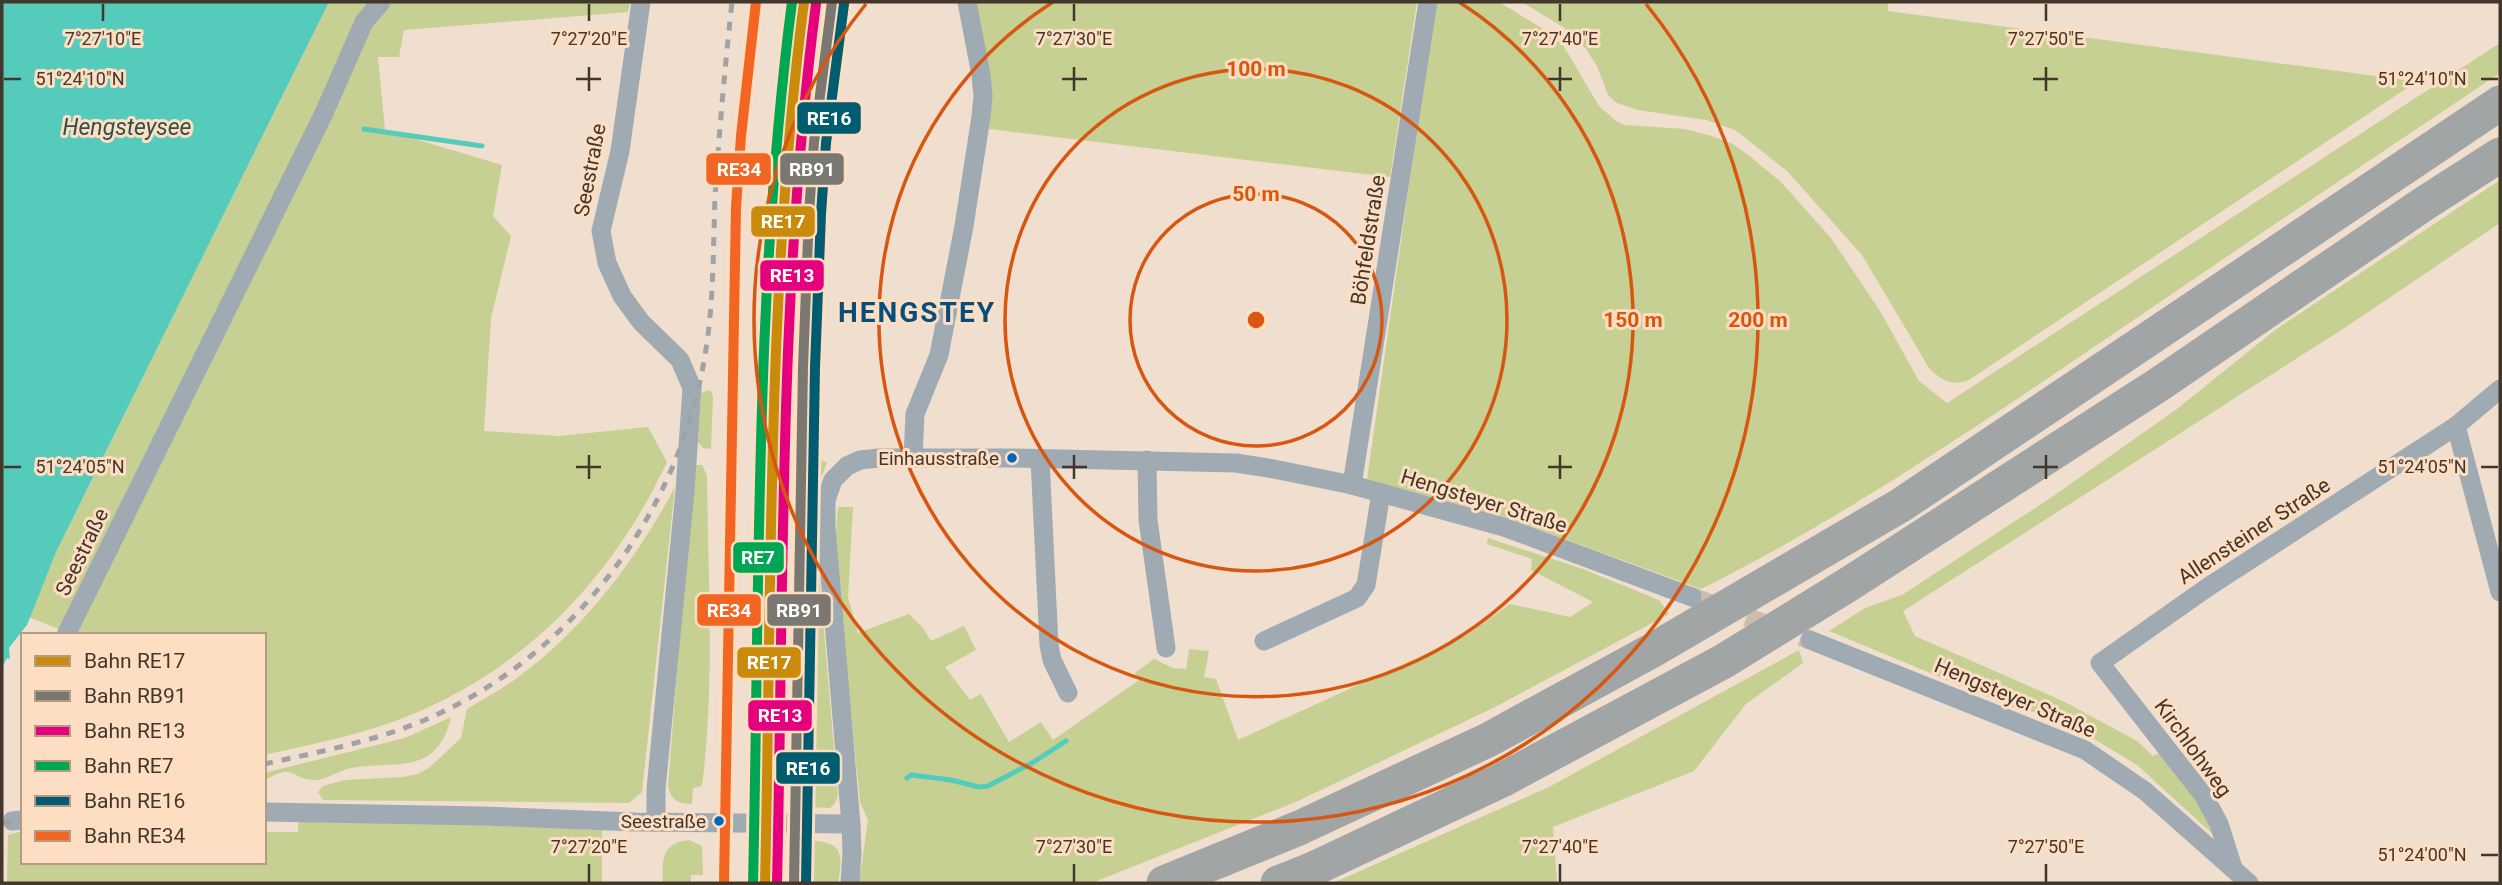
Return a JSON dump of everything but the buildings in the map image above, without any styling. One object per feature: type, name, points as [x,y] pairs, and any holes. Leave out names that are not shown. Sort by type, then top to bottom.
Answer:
[{"type":"highway","points":[[1164,883],[1299,828],[1488,740],[1653,650],[1901,505],[2500,103]]},
{"type":"highway","points":[[1278,883],[1502,780],[1724,661],[1850,584],[2158,385],[2425,202],[2500,155]]},
{"type":"street","name":"Seestraße","points":[[67,633],[324,113],[364,22],[381,2]]},
{"type":"street","name":"Seestraße","points":[[641,2],[620,150],[601,231],[607,264],[622,296],[641,323],[680,360],[692,388],[685,491],[656,789],[656,822]]},
{"type":"street","points":[[913,458],[915,414],[939,355],[964,226],[981,117],[981,75],[967,2]]},
{"type":"street","name":"Böhfeldstraße","points":[[1352,485],[1428,2]]},
{"type":"street","name":"Allensteiner Straße","points":[[2100,663],[2208,587],[2456,426],[2500,389]]},
{"type":"street","points":[[2456,426],[2500,592]]},
{"type":"street","points":[[1040,459],[1049,645],[1052,660],[1068,693]]},
{"type":"street","name":"Hengsteyer Straße","points":[[851,824],[826,528],[826,500],[833,480],[847,466],[860,460],[1147,460],[1236,463],[1274,469],[1352,485],[1504,527],[1692,597]]},
{"type":"street","points":[[1147,460],[1148,520],[1166,648]]},
{"type":"street","name":"Hengsteyer Straße","points":[[1265,641],[1357,598],[1366,585],[1381,493]]},
{"type":"street","name":"Hengsteyer Straße","points":[[1810,640],[2085,750],[2146,791],[2249,883]]},
{"type":"street","name":"Kirchlohweg","points":[[2100,663],[2204,796],[2219,824],[2233,868]]},
{"type":"street","points":[[266,812],[851,824],[850,883]]},
{"type":"green space","points":[[329,2],[630,2],[628,12],[404,30],[399,57],[378,57],[385,130],[502,165],[493,216],[511,236],[491,318],[484,431],[559,436],[648,427],[667,462],[621,543],[593,580],[562,614],[528,645],[491,673],[451,696],[373,729],[266,755],[266,633],[68,633],[29,617],[56,552]]},
{"type":"green space","points":[[974,2],[1417,2],[1390,177],[989,129],[991,104]]},
{"type":"green space","points":[[1435,2],[1499,2],[1548,32],[1563,45],[1599,106],[1616,121],[1625,125],[1685,129],[1712,136],[1733,144],[1752,158],[1781,182],[1831,238],[1880,311],[1919,381],[1947,403],[2500,43],[2500,73],[1914,467],[1809,531],[1701,589],[1502,516],[1367,480]]},
{"type":"green space","points":[[1522,2],[1888,2],[1888,11],[2405,80],[2410,86],[1969,380],[1957,383],[1942,379],[1929,368],[1862,255],[1787,171],[1735,130],[1706,120],[1638,110],[1617,103],[1608,95],[1597,66],[1586,49],[1563,27]]},
{"type":"green space","points":[[2500,180],[2500,223],[2352,323],[1903,611],[1915,636],[2063,701],[2137,741],[2153,756],[2161,752],[2194,795],[2217,838],[2137,765],[2066,722],[2038,712],[2022,711],[1829,631],[1865,608],[1902,595],[2049,499],[2177,409],[2275,330]]},
{"type":"green space","points":[[710,390],[713,396],[711,449],[703,448],[698,442],[701,393]]},
{"type":"green space","points":[[807,452],[827,463],[818,485],[815,527],[838,795],[830,808],[807,807],[811,708],[806,527]]},
{"type":"green space","points":[[693,465],[702,465],[707,476],[710,631],[706,748],[702,786],[693,788],[692,804],[676,800],[668,786]]},
{"type":"green space","points":[[675,487],[642,792],[629,803],[323,800],[318,792],[323,786],[344,780],[403,777],[429,768],[461,738],[467,709],[517,678],[586,615],[625,567]]},
{"type":"green space","points":[[838,507],[853,507],[848,597],[858,633],[909,614],[931,641],[964,626],[976,650],[945,667],[970,700],[981,694],[1009,742],[1041,722],[1053,740],[1139,680],[1135,673],[1154,659],[1173,668],[1186,669],[1189,649],[1209,651],[1204,677],[1216,679],[1238,740],[1465,636],[1510,604],[1570,617],[1593,602],[1531,570],[1532,559],[1487,544],[1488,538],[1583,569],[1659,600],[1669,614],[1495,707],[1298,801],[1092,883],[859,883],[868,820],[860,802],[837,576],[835,543]]},
{"type":"green space","points":[[1799,650],[1803,663],[1746,704],[1694,771],[1553,827],[1557,883],[1333,883],[1549,787]]},
{"type":"green space","points":[[451,717],[445,736],[436,749],[413,762],[351,768],[315,780],[288,772],[266,780],[266,773],[405,738]]},
{"type":"green space","points":[[298,818],[602,830],[602,883],[7,883],[8,835],[21,832],[21,864],[266,864],[266,832],[298,832]]},
{"type":"green space","points":[[689,840],[702,846],[703,875],[691,875],[691,883],[663,883],[664,860],[669,849]]},
{"type":"green space","points":[[807,840],[827,843],[838,850],[838,883],[807,883]]},
{"type":"water","name":"Hengsteysee","points":[[2,2],[329,2],[56,552],[27,625],[9,648],[10,659],[7,658],[2,668]]},
{"type":"waterway","points":[[364,129],[482,146]]},
{"type":"waterway","points":[[907,778],[911,775],[979,787],[988,786],[1066,741]]},
{"type":"tunnel","points":[[1692,597],[1810,640]]},
{"type":"railway","points":[[266,764],[388,734],[427,719],[480,692],[528,658],[572,619],[610,574],[643,525],[670,473],[690,418],[704,361],[711,299],[722,100],[732,2]]},
{"type":"railway","points":[[753,883],[760,421],[767,210],[790,2]]},
{"type":"railway","points":[[2,823],[21,819]]},
{"type":"rail line","name":"RE34","points":[[724,883],[736,207],[756,2]]},
{"type":"rail line","name":"RE7","points":[[753,883],[758,552],[765,332],[771,222],[792,2]]},
{"type":"rail line","name":"RE17","points":[[765,883],[770,552],[777,332],[783,222],[804,2]]},
{"type":"rail line","name":"RB91","points":[[794,883],[803,367],[809,213],[814,142],[832,2]]},
{"type":"rail line","name":"RE13","points":[[777,883],[782,553],[789,333],[804,113],[816,4]]},
{"type":"rail line","name":"RE16","points":[[806,883],[815,367],[821,214],[826,143],[844,4]]},
{"type":"place","name":"Einhausstraße","points":[[1012,458]]},
{"type":"place","name":"Seestraße","points":[[719,821]]},
{"type":"district","name":"HENGSTEY","points":[[917,312]]}]
